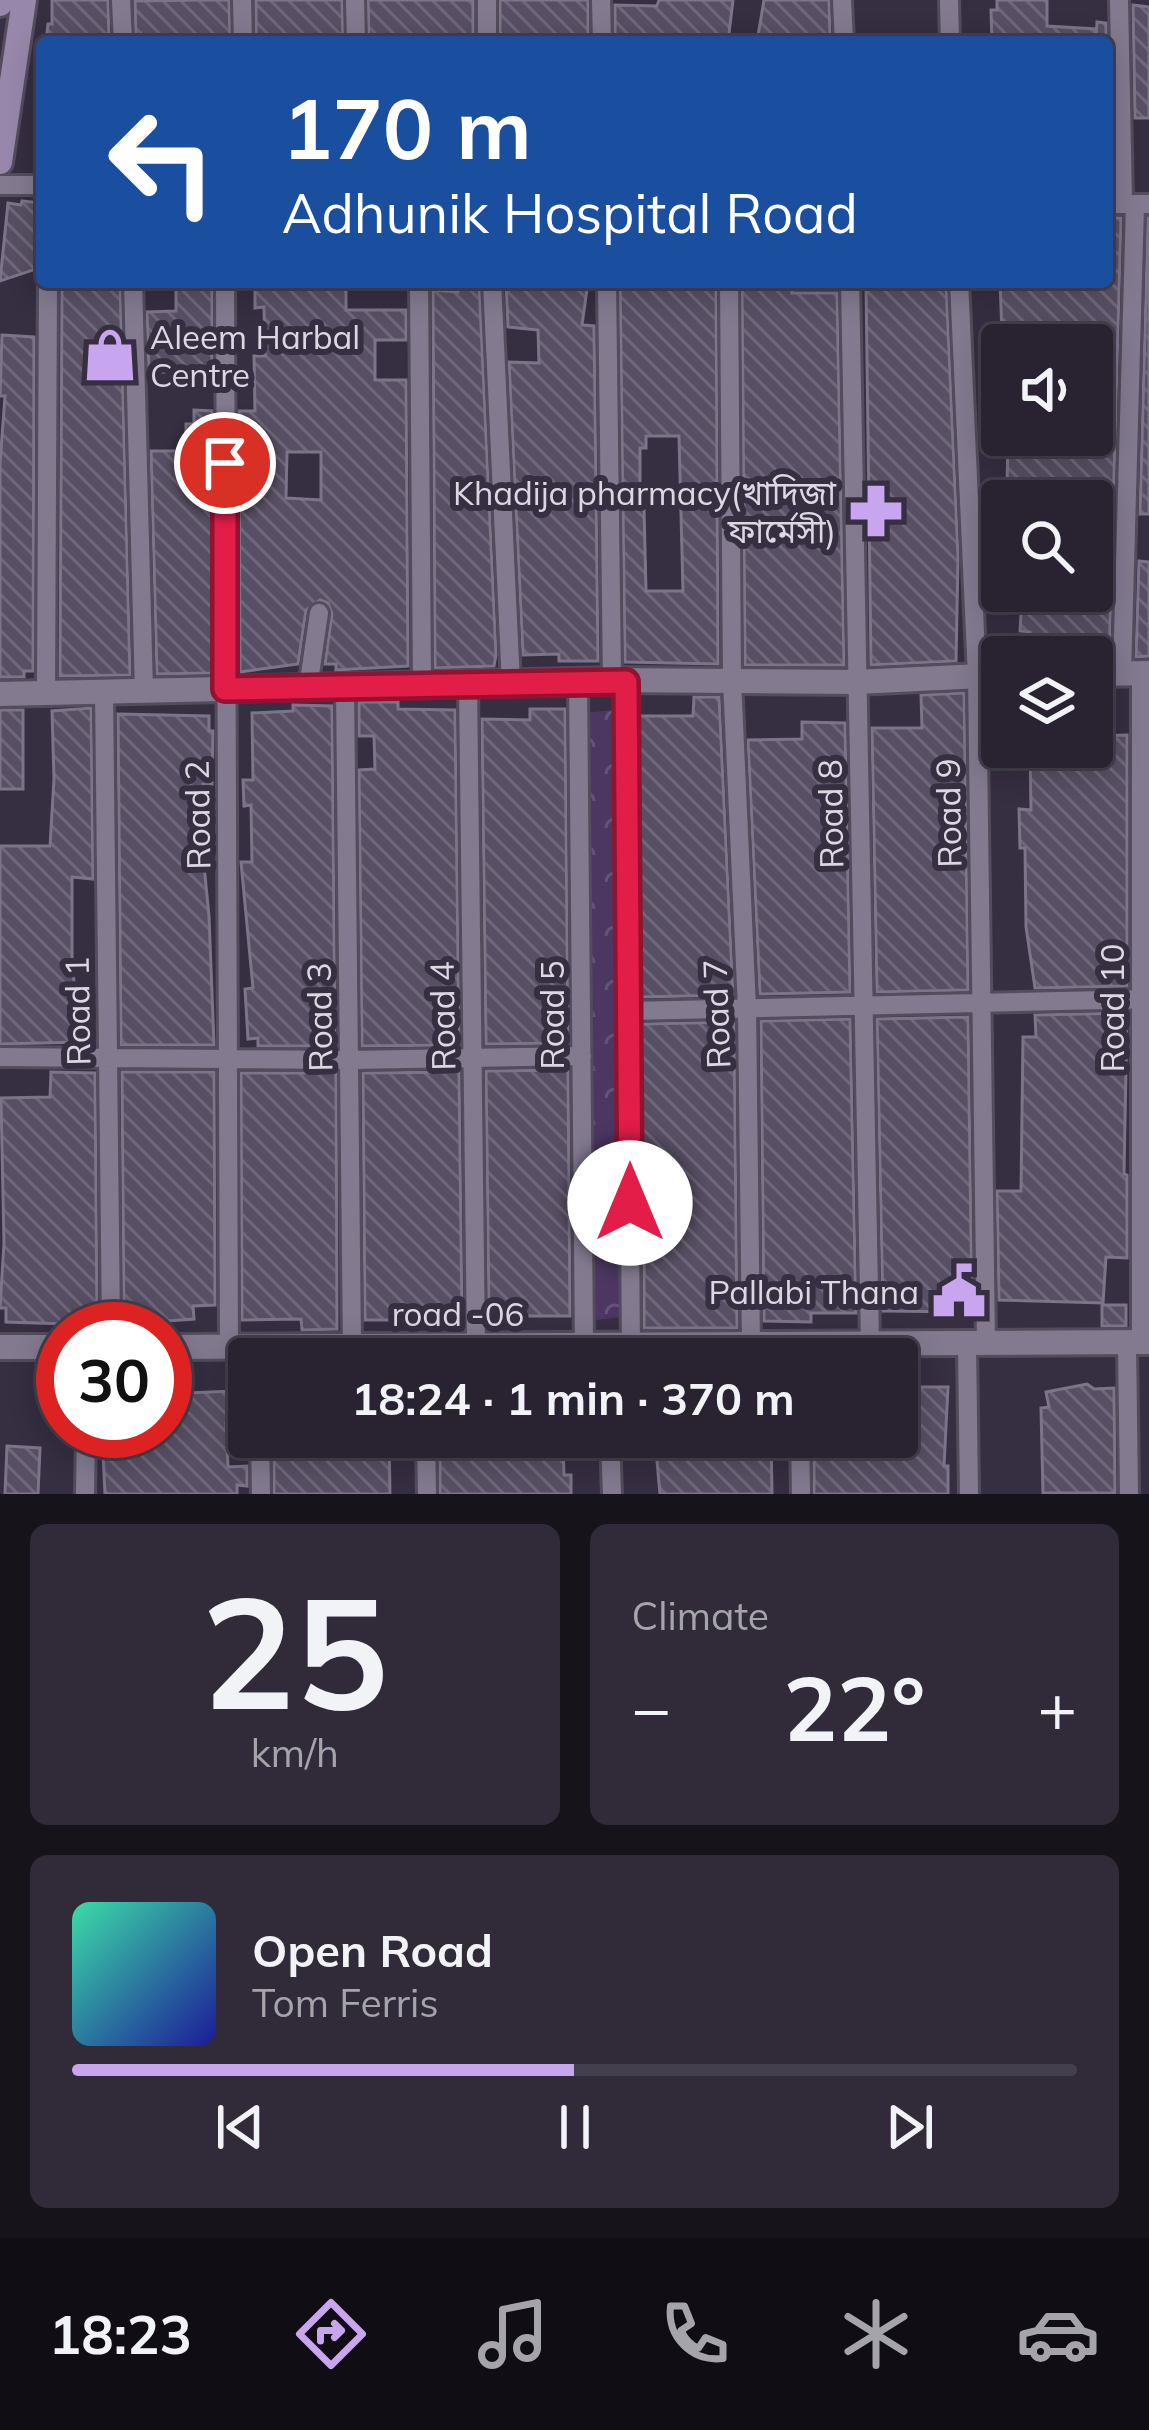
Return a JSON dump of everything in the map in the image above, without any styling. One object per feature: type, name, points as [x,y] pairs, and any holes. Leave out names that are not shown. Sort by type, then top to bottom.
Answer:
[{"type":"main road","points":[[0,163],[24,0]]},
{"type":"street","points":[[121,0],[123,36]]},
{"type":"street","points":[[242,0],[243,36]]},
{"type":"street","points":[[355,0],[356,36]]},
{"type":"street","points":[[487,0],[487,36]]},
{"type":"street","points":[[601,0],[602,36]]},
{"type":"street","points":[[842,0],[844,36]]},
{"type":"street","points":[[950,0],[950,36]]},
{"type":"street","name":"Road 10","points":[[1120,0],[1129,203],[1145,999],[1139,1342]]},
{"type":"street","points":[[0,185],[36,185]]},
{"type":"street","points":[[46,692],[47,288]]},
{"type":"street","points":[[133,288],[144,691]]},
{"type":"street","name":"Road 2","points":[[225,288],[229,1338]]},
{"type":"street","points":[[418,288],[422,686]]},
{"type":"street","points":[[492,288],[511,684]]},
{"type":"street","points":[[607,288],[629,1011],[609,1338]]},
{"type":"street","name":"Road 7","points":[[729,288],[732,680],[747,1008],[751,1338]]},
{"type":"street","name":"Road 8","points":[[850,288],[870,1338]]},
{"type":"street","name":"Road 9","points":[[959,288],[986,636]]},
{"type":"street","points":[[308,688],[319,613]]},
{"type":"street","points":[[0,694],[619,681],[856,682],[981,675]]},
{"type":"street","name":"Road 5","points":[[578,683],[582,1055],[607,1338]]},
{"type":"street","name":"Road 4","points":[[468,685],[476,1338]]},
{"type":"street","name":"Road 3","points":[[346,687],[352,1338]]},
{"type":"street","name":"Road 1","points":[[104,691],[111,1302]]},
{"type":"street","name":"Road 9","points":[[976,1344],[987,768]]},
{"type":"street","points":[[629,1011],[1145,999]]},
{"type":"street","points":[[0,1057],[349,1060],[582,1055]]},
{"type":"street","points":[[1129,1494],[1139,1342]]},
{"type":"street","name":"road -06","points":[[918,1345],[1139,1342]]},
{"type":"street","points":[[969,1494],[976,1344]]},
{"type":"street","points":[[0,1347],[36,1346]]},
{"type":"street","name":"road -06","points":[[192,1346],[228,1347]]},
{"type":"street","points":[[86,1458],[86,1494]]},
{"type":"street","points":[[260,1458],[261,1494]]},
{"type":"street","points":[[426,1458],[427,1494]]},
{"type":"street","points":[[611,1458],[612,1494]]},
{"type":"street","points":[[800,1458],[800,1494]]},
{"type":"green space","points":[[616,710],[622,1317],[596,1320],[582,713]]},
{"type":"building","points":[[52,0],[108,0],[109,36],[47,36],[48,24],[52,24]]},
{"type":"building","points":[[229,0],[230,36],[136,36],[135,1]]},
{"type":"building","points":[[256,0],[342,0],[343,36],[256,36]]},
{"type":"building","points":[[368,0],[473,0],[473,36],[369,36]]},
{"type":"building","points":[[500,0],[588,0],[588,36],[500,36]]},
{"type":"building","points":[[659,0],[733,0],[729,36],[615,36],[615,5],[657,6]]},
{"type":"building","points":[[764,0],[829,0],[830,36],[758,36]]},
{"type":"building","points":[[997,0],[1047,0],[1047,26],[1096,29],[1096,36],[992,36],[991,10],[997,10]]},
{"type":"building","points":[[1133,5],[1149,7],[1149,118],[1135,118]]},
{"type":"building","points":[[1097,22],[1106,23],[1106,36],[1096,36]]},
{"type":"building","points":[[22,201],[36,202],[36,269],[0,281],[8,203],[21,205]]},
{"type":"building","points":[[1113,218],[1121,218],[1113,513],[1113,480],[1007,480],[1008,456],[1113,456],[1113,324],[1002,324],[1000,288],[1113,288]]},
{"type":"building","points":[[1148,218],[1149,514],[1140,514]]},
{"type":"building","points":[[62,288],[120,288],[130,675],[60,676]]},
{"type":"building","points":[[176,288],[212,288],[212,380],[179,380],[179,372],[149,372],[147,312],[176,311]]},
{"type":"building","points":[[255,288],[346,288],[346,310],[406,310],[406,340],[375,340],[375,380],[406,380],[408,666],[336,670],[336,664],[325,664],[332,614],[328,603],[320,600],[306,610],[298,664],[240,672],[239,411],[255,411],[254,356],[265,356],[264,307],[255,308]],"holes":[[[287,452],[321,452],[321,500],[286,498]]]},
{"type":"building","points":[[458,288],[479,288],[496,655],[494,666],[435,668],[433,290],[458,292]]},
{"type":"building","points":[[506,288],[587,288],[582,325],[594,326],[598,661],[559,661],[559,654],[523,655],[509,362],[539,363],[538,330],[508,327]]},
{"type":"building","points":[[620,288],[716,288],[718,664],[625,662]],"holes":[[[646,436],[679,436],[683,591],[646,591],[644,508],[640,508],[640,448],[646,448]]]},
{"type":"building","points":[[742,288],[837,293],[844,665],[745,665]]},
{"type":"building","points":[[866,288],[946,288],[958,557],[956,661],[871,665]]},
{"type":"building","points":[[2,335],[34,337],[33,671],[24,671],[24,677],[0,677]]},
{"type":"building","points":[[194,410],[212,411],[213,673],[157,674],[151,451],[186,451],[186,424],[194,424]]},
{"type":"building","points":[[1139,561],[1149,562],[1149,656],[1136,657]]},
{"type":"building","points":[[1021,612],[1110,612],[1110,636],[1030,636],[1030,632],[1020,631]]},
{"type":"building","points":[[964,693],[968,990],[877,992],[872,728],[922,728],[921,695]]},
{"type":"building","points":[[694,697],[719,697],[733,995],[641,997],[639,716],[693,716]]},
{"type":"building","points":[[359,702],[398,702],[398,709],[455,710],[459,1045],[362,1046],[359,770],[375,769],[374,736],[359,736]]},
{"type":"building","points":[[293,705],[332,706],[335,1046],[258,1046],[258,1038],[248,1039],[245,989],[253,988],[241,862],[252,862],[251,805],[244,806],[243,780],[253,780],[252,713],[293,711]]},
{"type":"building","points":[[91,708],[93,879],[72,877],[72,964],[81,1042],[0,1044],[0,846],[50,846],[52,711]]},
{"type":"building","points":[[530,709],[565,709],[568,1043],[486,1044],[482,719],[530,720]]},
{"type":"building","points":[[0,710],[23,710],[23,789],[0,789]]},
{"type":"building","points":[[118,714],[209,716],[212,784],[203,784],[200,824],[214,1045],[121,1045]]},
{"type":"building","points":[[802,722],[845,723],[850,992],[760,994],[748,740],[802,739]]},
{"type":"building","points":[[1113,735],[1127,735],[1127,986],[1035,988],[1019,809],[1031,810],[1030,768],[1113,768]]},
{"type":"building","points":[[1127,1013],[1127,1258],[1106,1257],[1103,1303],[999,1300],[997,1191],[1021,1191],[1023,1037],[1036,1037],[1035,1015]]},
{"type":"building","points":[[968,1017],[972,1312],[883,1311],[877,1019]]},
{"type":"building","points":[[850,1019],[856,1313],[811,1313],[811,1322],[764,1321],[761,1021]]},
{"type":"building","points":[[734,1022],[737,1328],[644,1328],[644,1249],[660,1249],[658,1204],[643,1205],[642,1024]]},
{"type":"building","points":[[568,1070],[570,1316],[489,1316],[486,1071]]},
{"type":"building","points":[[51,1072],[95,1073],[97,1302],[36,1302],[36,1323],[6,1322],[6,1308],[0,1308],[4,1243],[1,1098],[50,1097]]},
{"type":"building","points":[[122,1072],[214,1072],[215,1305],[193,1306],[192,1319],[192,1302],[124,1302]]},
{"type":"building","points":[[459,1072],[462,1320],[365,1320],[363,1073]]},
{"type":"building","points":[[241,1073],[336,1073],[337,1329],[302,1330],[301,1319],[242,1320]]},
{"type":"building","points":[[1102,1305],[1126,1305],[1126,1326],[1102,1326]]},
{"type":"building","points":[[1087,1384],[1094,1389],[1114,1388],[1115,1493],[1043,1493],[1041,1408],[1049,1407],[1046,1392]]},
{"type":"building","points":[[918,1387],[948,1387],[944,1466],[948,1466],[948,1494],[814,1494],[814,1458],[918,1458]]},
{"type":"building","points":[[228,1391],[228,1467],[247,1466],[247,1486],[237,1485],[237,1494],[105,1494],[103,1458],[192,1458],[192,1393]]},
{"type":"building","points":[[7,1446],[36,1448],[38,1494],[5,1494]]},
{"type":"building","points":[[274,1458],[389,1458],[390,1494],[274,1494]]},
{"type":"building","points":[[440,1458],[563,1458],[564,1475],[571,1475],[571,1494],[440,1494]]},
{"type":"building","points":[[657,1458],[771,1458],[772,1494],[660,1494]]},
{"type":"place","name":"Aleem Harbal Centre","points":[[110,355]]},
{"type":"place","name":"Khadija pharmacy(খাদিজা ফার্মেসী)","points":[[876,511]]},
{"type":"place","name":"Pallabi Thana","points":[[959,1291]]},
{"type":"route","points":[[225,463],[225,689],[626,682],[630,1203]]}]
